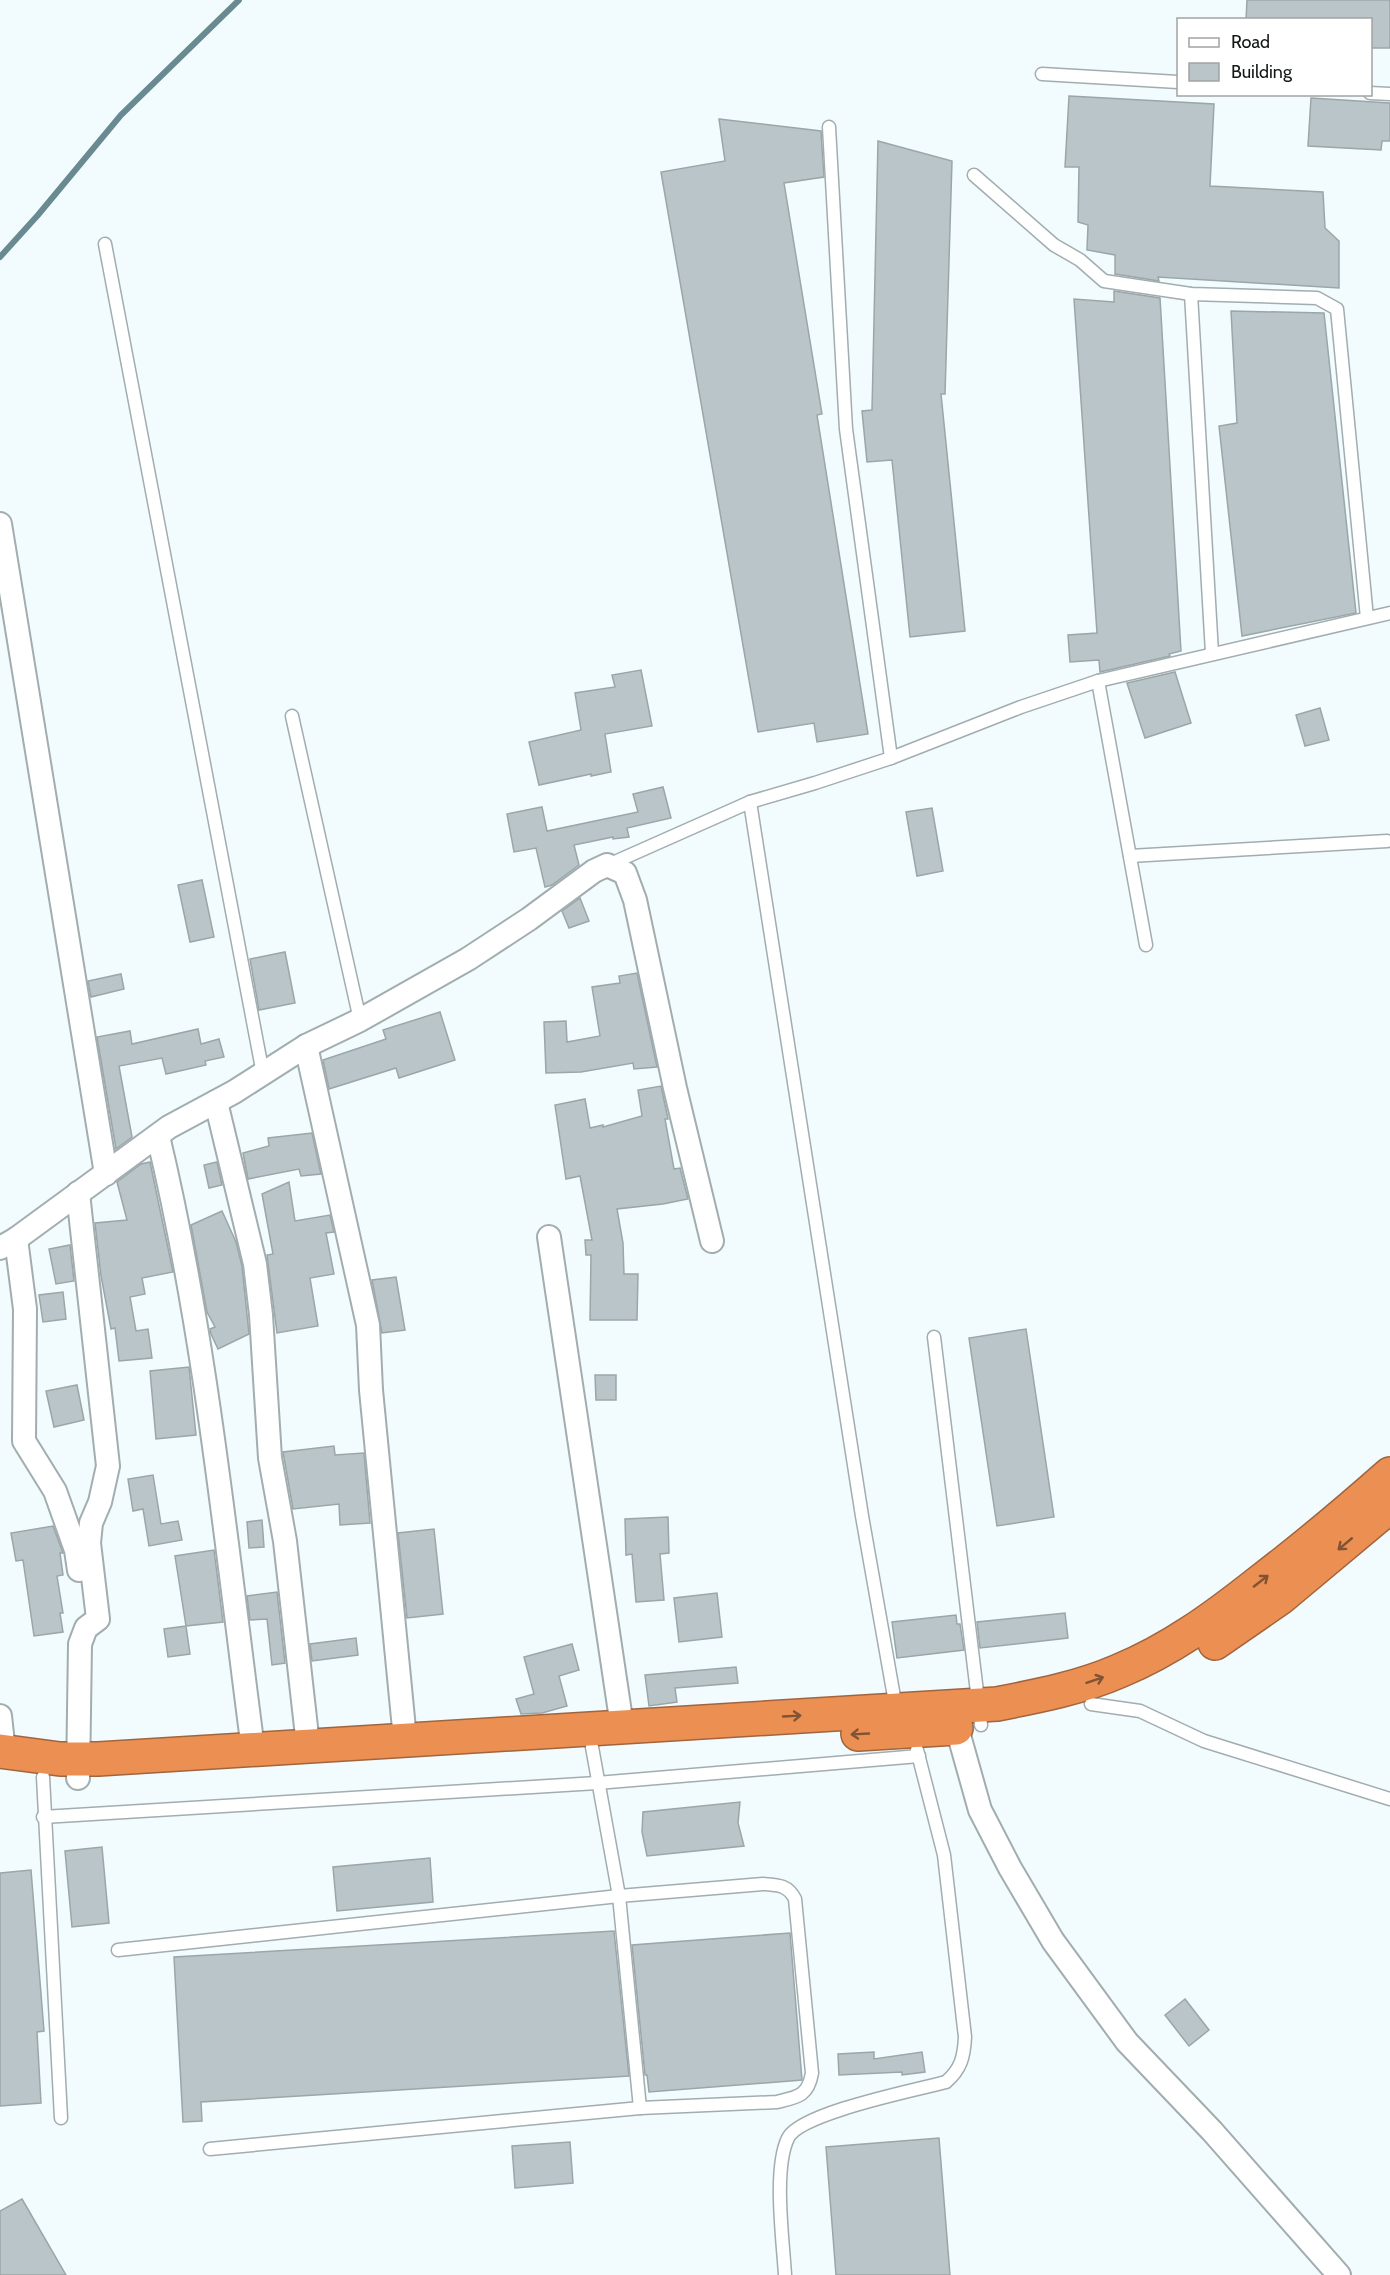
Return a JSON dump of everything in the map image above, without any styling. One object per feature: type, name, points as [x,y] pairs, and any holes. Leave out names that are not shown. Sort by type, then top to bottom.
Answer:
[{"type":"highway","points":[[967,1717],[1040,1716],[1091,1704],[1158,1678],[1209,1647],[1280,1598],[1296,1569],[1390,1474]]},
{"type":"highway","points":[[1,1757],[60,1759],[78,1768],[256,1770],[592,1747],[908,1732],[1065,1690],[1119,1671],[1174,1644],[1223,1610],[1296,1569],[1390,1506]]},
{"type":"highway","points":[[1,1757],[43,1777],[78,1768],[253,1749],[622,1726],[908,1732]]},
{"type":"street","points":[[0,525],[106,1174]]},
{"type":"street","points":[[78,1768],[78,1668],[80,1644],[86,1628],[84,1583],[70,1531],[55,1491],[24,1441],[25,1309],[8,1243],[158,1136],[306,1046],[360,1020],[468,959],[529,919],[594,871],[607,866],[625,873],[634,900],[675,1088],[712,1241]]},
{"type":"street","points":[[306,1046],[370,1336],[371,1390],[405,1739]]},
{"type":"street","points":[[216,1102],[255,1264],[261,1315],[270,1458],[285,1541],[308,1745]]},
{"type":"street","points":[[158,1136],[177,1216],[200,1343],[253,1749]]},
{"type":"street","points":[[78,1193],[108,1466],[100,1502],[91,1522],[89,1543],[98,1619],[86,1628]]},
{"type":"street","points":[[549,1237],[622,1726]]},
{"type":"street","points":[[0,1716],[1,1757]]},
{"type":"street","points":[[967,1717],[981,1810],[1010,1868],[1053,1941],[1127,2042],[1212,2131],[1339,2275]]},
{"type":"lane","points":[[1042,74],[1177,82]]},
{"type":"lane","points":[[1372,93],[1390,94]]},
{"type":"lane","points":[[829,127],[846,429],[891,758]]},
{"type":"lane","points":[[974,175],[1054,245],[1080,260],[1104,281],[1191,294],[1317,298],[1337,309],[1367,618]]},
{"type":"lane","points":[[105,244],[263,1074]]},
{"type":"lane","points":[[1191,294],[1212,653]]},
{"type":"lane","points":[[607,866],[750,802],[891,758],[1021,707],[1098,681],[1390,613]]},
{"type":"lane","points":[[1098,681],[1146,945]]},
{"type":"lane","points":[[292,716],[360,1020]]},
{"type":"lane","points":[[750,802],[862,1516],[908,1732],[944,1855],[965,2037],[964,2057],[957,2073],[946,2082],[826,2114],[805,2123],[789,2136],[783,2153],[781,2180],[785,2275]]},
{"type":"lane","points":[[1130,856],[1387,841]]},
{"type":"lane","points":[[934,1337],[967,1717]]},
{"type":"lane","points":[[1091,1704],[1140,1711],[1204,1741],[1390,1799]]},
{"type":"lane","points":[[43,1817],[597,1783],[908,1732]]},
{"type":"lane","points":[[592,1747],[619,1896],[640,2108]]},
{"type":"lane","points":[[43,1777],[43,1817],[61,2118]]},
{"type":"lane","points":[[118,1950],[619,1896],[763,1884],[784,1886],[791,1891],[795,1899],[812,2073],[810,2086],[798,2097],[777,2102],[640,2108],[210,2149]]},
{"type":"building","points":[[1247,0],[1390,0],[1390,48],[1372,48],[1372,18],[1246,18]]},
{"type":"building","points":[[1069,96],[1214,104],[1210,186],[1323,192],[1325,228],[1339,241],[1339,288],[1158,277],[1159,281],[1115,274],[1115,255],[1087,250],[1088,225],[1078,222],[1079,167],[1065,167]]},
{"type":"building","points":[[1311,98],[1390,103],[1390,141],[1382,141],[1381,150],[1308,146]]},
{"type":"building","points":[[719,119],[821,131],[824,177],[784,183],[822,414],[817,415],[868,734],[817,742],[814,723],[758,732],[661,172],[725,161]]},
{"type":"building","points":[[878,141],[952,161],[945,394],[941,394],[965,631],[910,637],[892,460],[867,462],[862,411],[872,410]]},
{"type":"building","points":[[1114,291],[1160,298],[1181,651],[1169,654],[1170,656],[1100,672],[1099,660],[1070,662],[1068,635],[1097,633],[1074,299],[1114,302]]},
{"type":"building","points":[[1231,311],[1324,313],[1356,613],[1242,636],[1219,426],[1237,423]]},
{"type":"building","points":[[641,670],[652,726],[605,734],[611,772],[539,785],[529,742],[581,730],[575,693],[615,687],[612,675]]},
{"type":"building","points":[[1175,672],[1191,723],[1145,738],[1127,683]]},
{"type":"building","points":[[1320,708],[1329,740],[1305,746],[1296,715]]},
{"type":"building","points":[[663,787],[671,818],[627,828],[629,837],[613,839],[613,837],[574,845],[579,865],[552,885],[545,887],[536,848],[514,852],[507,814],[542,807],[547,831],[638,812],[633,794]]},
{"type":"building","points":[[932,808],[943,871],[917,876],[906,812]]},
{"type":"building","points":[[202,880],[214,937],[190,942],[178,885]]},
{"type":"building","points":[[580,898],[589,921],[569,928],[562,911]]},
{"type":"building","points":[[285,952],[295,1003],[259,1010],[250,959]]},
{"type":"building","points":[[637,973],[657,1067],[634,1069],[633,1063],[581,1072],[546,1073],[544,1022],[566,1021],[567,1042],[600,1036],[592,987],[620,983],[619,976]]},
{"type":"building","points":[[121,974],[124,989],[91,997],[88,981]]},
{"type":"building","points":[[440,1012],[455,1060],[399,1078],[396,1068],[329,1089],[323,1060],[386,1039],[383,1030]]},
{"type":"building","points":[[198,1029],[201,1044],[219,1039],[224,1057],[205,1061],[206,1065],[166,1074],[162,1058],[119,1066],[132,1137],[116,1149],[97,1037],[130,1031],[132,1044]]},
{"type":"building","points":[[661,1086],[668,1119],[665,1119],[674,1169],[680,1168],[688,1199],[617,1209],[623,1243],[624,1274],[638,1274],[637,1320],[590,1320],[591,1255],[586,1255],[585,1240],[592,1240],[580,1176],[566,1179],[555,1105],[585,1099],[590,1128],[603,1125],[603,1127],[642,1116],[638,1090]]},
{"type":"building","points":[[312,1133],[321,1174],[301,1176],[299,1169],[248,1179],[243,1153],[269,1146],[268,1138]]},
{"type":"building","points":[[150,1162],[173,1272],[142,1278],[145,1294],[130,1297],[136,1331],[148,1329],[152,1358],[119,1361],[115,1328],[111,1329],[101,1276],[95,1223],[127,1220],[117,1182],[141,1164]]},
{"type":"building","points":[[217,1162],[222,1185],[209,1188],[204,1165]]},
{"type":"building","points":[[289,1182],[295,1221],[330,1215],[334,1232],[326,1233],[334,1274],[310,1278],[318,1326],[277,1333],[267,1255],[273,1254],[262,1194]]},
{"type":"building","points":[[222,1211],[236,1242],[242,1266],[249,1334],[218,1349],[211,1334],[210,1329],[215,1327],[207,1312],[191,1225]]},
{"type":"building","points":[[70,1245],[74,1281],[56,1284],[49,1249]]},
{"type":"building","points":[[396,1277],[405,1330],[382,1333],[372,1280]]},
{"type":"building","points":[[63,1292],[66,1319],[43,1322],[39,1295]]},
{"type":"building","points":[[1026,1329],[1054,1517],[997,1526],[969,1338]]},
{"type":"building","points":[[189,1367],[196,1435],[156,1439],[150,1371]]},
{"type":"building","points":[[595,1375],[616,1375],[616,1400],[596,1400]]},
{"type":"building","points":[[77,1385],[84,1420],[54,1427],[46,1391]]},
{"type":"building","points":[[334,1446],[335,1455],[364,1453],[370,1523],[340,1525],[339,1504],[293,1509],[283,1452]]},
{"type":"building","points":[[153,1475],[161,1524],[178,1521],[182,1540],[149,1546],[143,1509],[133,1511],[128,1479]]},
{"type":"building","points":[[668,1517],[669,1553],[660,1554],[664,1600],[636,1602],[632,1554],[626,1555],[625,1519]]},
{"type":"building","points":[[262,1520],[264,1547],[249,1548],[247,1522]]},
{"type":"building","points":[[53,1526],[63,1553],[60,1553],[63,1575],[57,1576],[63,1613],[60,1613],[63,1632],[34,1636],[23,1560],[16,1561],[11,1533]]},
{"type":"building","points":[[434,1529],[443,1614],[407,1618],[398,1533]]},
{"type":"building","points":[[214,1550],[223,1622],[186,1626],[175,1556]]},
{"type":"building","points":[[277,1592],[285,1663],[272,1665],[267,1619],[250,1620],[247,1596]]},
{"type":"building","points":[[717,1593],[722,1637],[679,1642],[674,1598]]},
{"type":"building","points":[[1065,1613],[1068,1638],[980,1648],[977,1622]]},
{"type":"building","points":[[956,1615],[957,1624],[960,1624],[964,1650],[897,1658],[892,1622]]},
{"type":"building","points":[[186,1626],[190,1654],[168,1657],[164,1629]]},
{"type":"building","points":[[356,1638],[358,1655],[312,1661],[310,1644]]},
{"type":"building","points":[[572,1644],[579,1670],[559,1676],[567,1706],[542,1713],[521,1714],[516,1699],[534,1694],[524,1657]]},
{"type":"building","points":[[736,1667],[738,1683],[675,1688],[677,1702],[649,1706],[645,1675]]},
{"type":"building","points":[[740,1802],[738,1823],[744,1846],[647,1856],[642,1832],[643,1812]]},
{"type":"building","points":[[102,1847],[109,1923],[72,1927],[65,1851]]},
{"type":"building","points":[[430,1858],[433,1902],[337,1911],[333,1867]]},
{"type":"building","points":[[31,1870],[44,2031],[37,2032],[41,2103],[0,2106],[0,1873]]},
{"type":"building","points":[[614,1931],[629,2076],[201,2102],[202,2121],[183,2122],[174,1957]]},
{"type":"building","points":[[790,1933],[802,2080],[649,2092],[647,2075],[645,2075],[632,1945]]},
{"type":"building","points":[[1185,1999],[1209,2030],[1189,2046],[1165,2015]]},
{"type":"building","points":[[874,2052],[874,2059],[922,2052],[925,2072],[902,2075],[902,2072],[839,2075],[838,2054]]},
{"type":"building","points":[[939,2138],[950,2275],[836,2275],[826,2147]]},
{"type":"building","points":[[570,2142],[573,2183],[515,2188],[512,2146]]},
{"type":"building","points":[[22,2199],[66,2275],[0,2275],[0,2211]]},
{"type":"waterway","points":[[0,257],[121,115],[239,0]]}]
